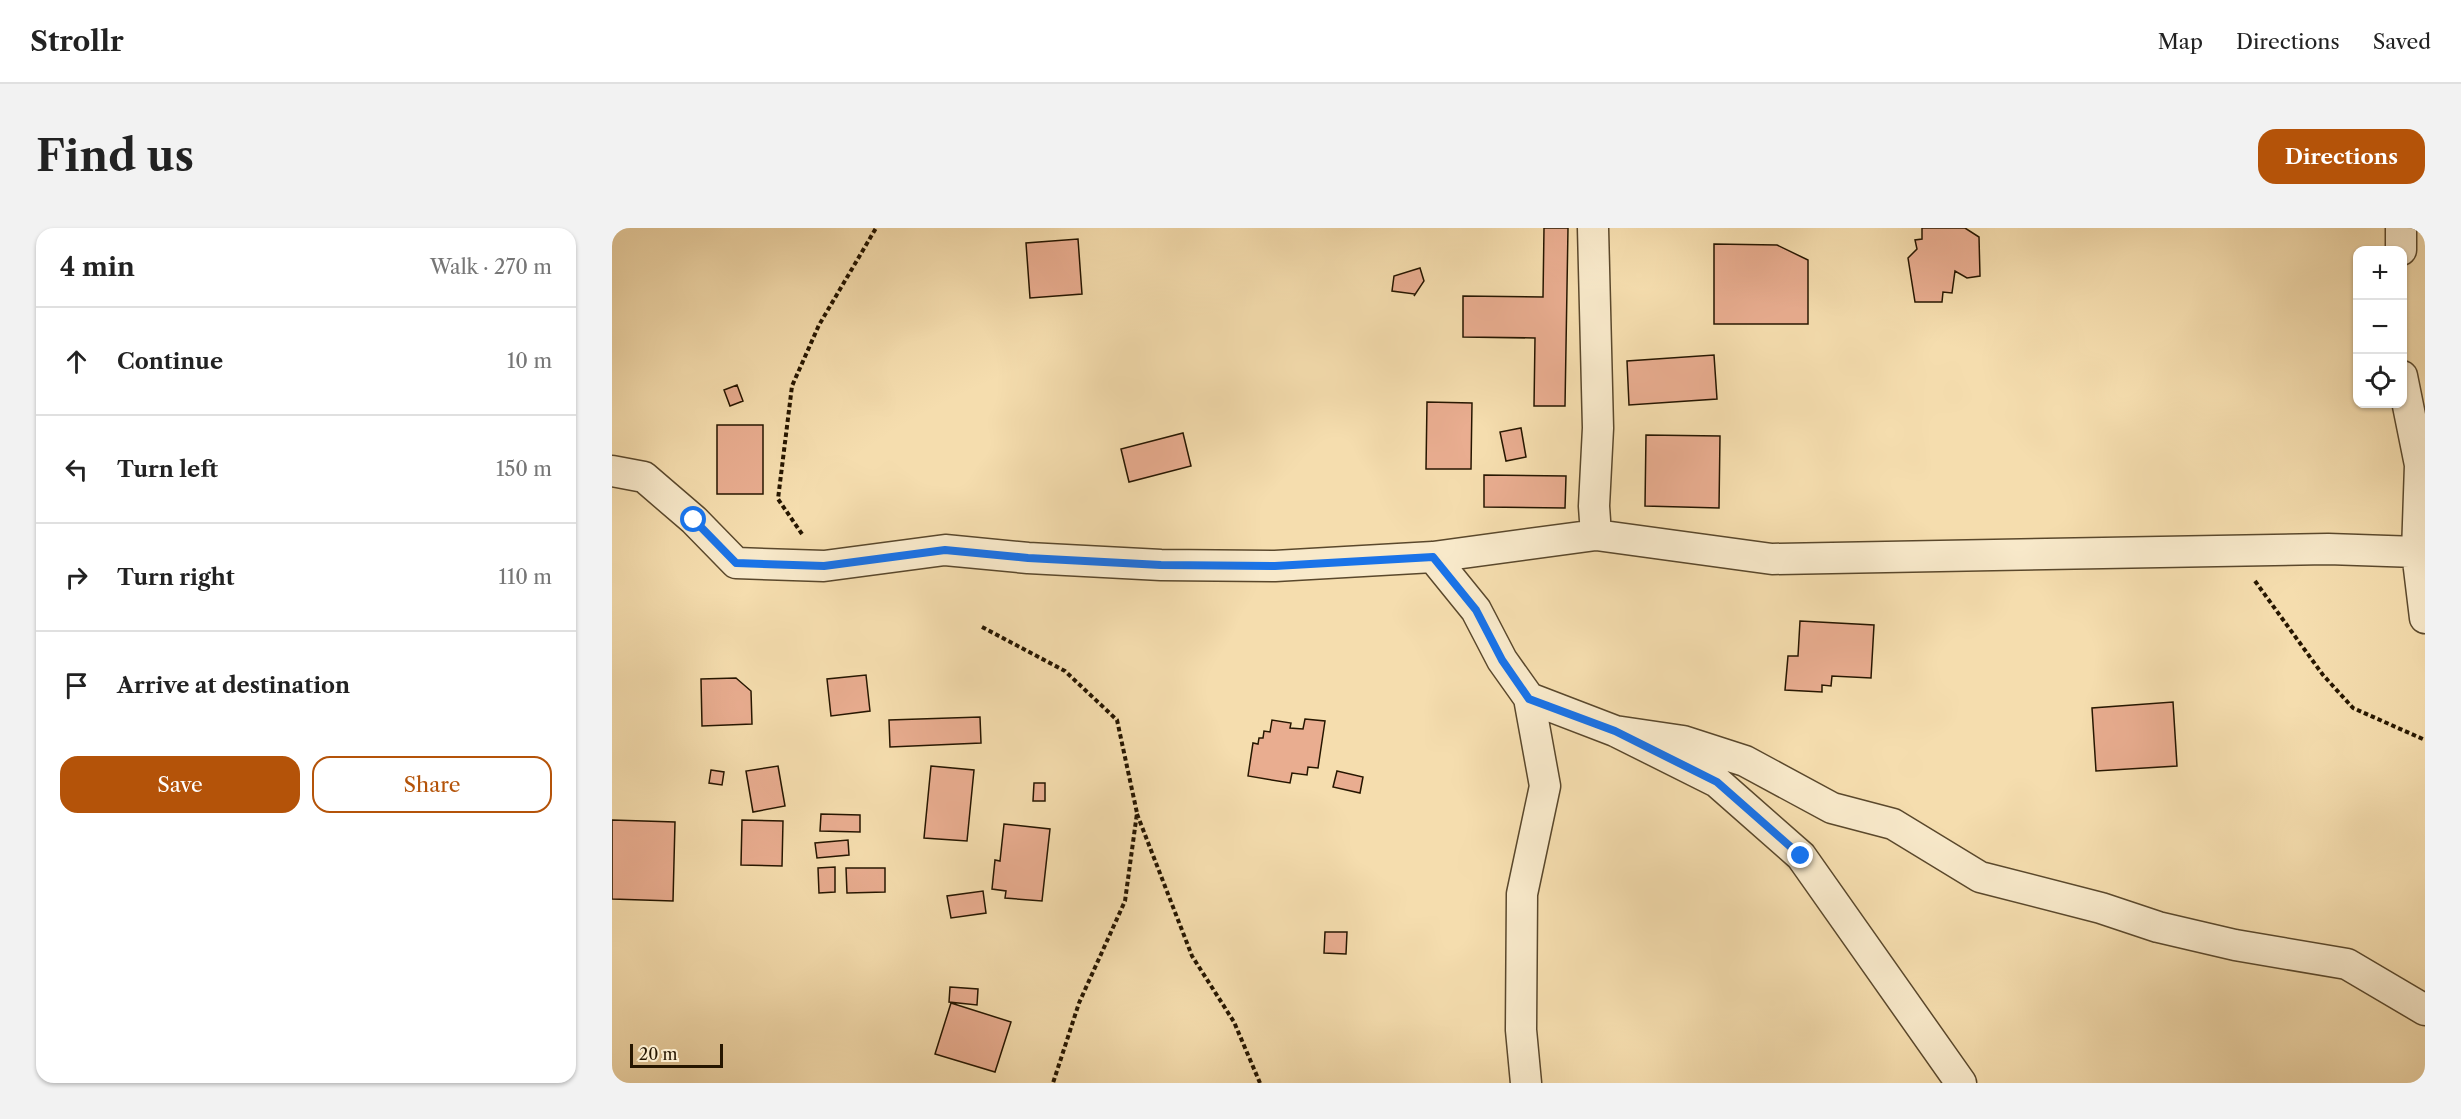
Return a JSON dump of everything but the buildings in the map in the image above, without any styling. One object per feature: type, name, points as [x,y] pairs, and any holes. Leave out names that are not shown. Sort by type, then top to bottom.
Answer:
[{"type":"street","points":[[1593,228],[1598,428],[1594,506],[1596,535]]},
{"type":"street","points":[[2401,228],[2401,246]]},
{"type":"street","points":[[2407,397],[2420,465],[2417,552],[2425,618]]},
{"type":"street","points":[[612,471],[645,477],[694,520],[736,563],[824,566],[945,550],[1028,558],[1161,565],[1275,566],[1433,557],[1596,535],[1772,559],[2237,549],[2417,552]]},
{"type":"street","points":[[1433,557],[1476,610],[1502,660],[1529,699],[1545,786],[1522,894],[1521,1030],[1526,1083]]},
{"type":"street","points":[[1529,699],[1615,731],[1717,782],[1801,856],[1961,1083]]},
{"type":"street","points":[[1615,731],[1683,741],[1745,761],[1832,808],[1893,824],[1980,877],[2101,908],[2158,927],[2235,945],[2347,964],[2425,1010]]},
{"type":"path","points":[[824,566],[778,499],[792,386],[819,325],[876,228]]},
{"type":"path","points":[[2237,549],[2252,577],[2323,675],[2353,708],[2425,740]]},
{"type":"path","points":[[982,627],[1065,671],[1117,720],[1137,813],[1192,956],[1233,1022],[1260,1083]]},
{"type":"path","points":[[1053,1083],[1079,1002],[1125,901],[1137,813]]},
{"type":"route","points":[[694,520],[736,563],[824,566],[945,550],[1028,558],[1161,565],[1275,566],[1433,557],[1476,610],[1502,660],[1529,699],[1615,731],[1717,782],[1801,856]]}]
